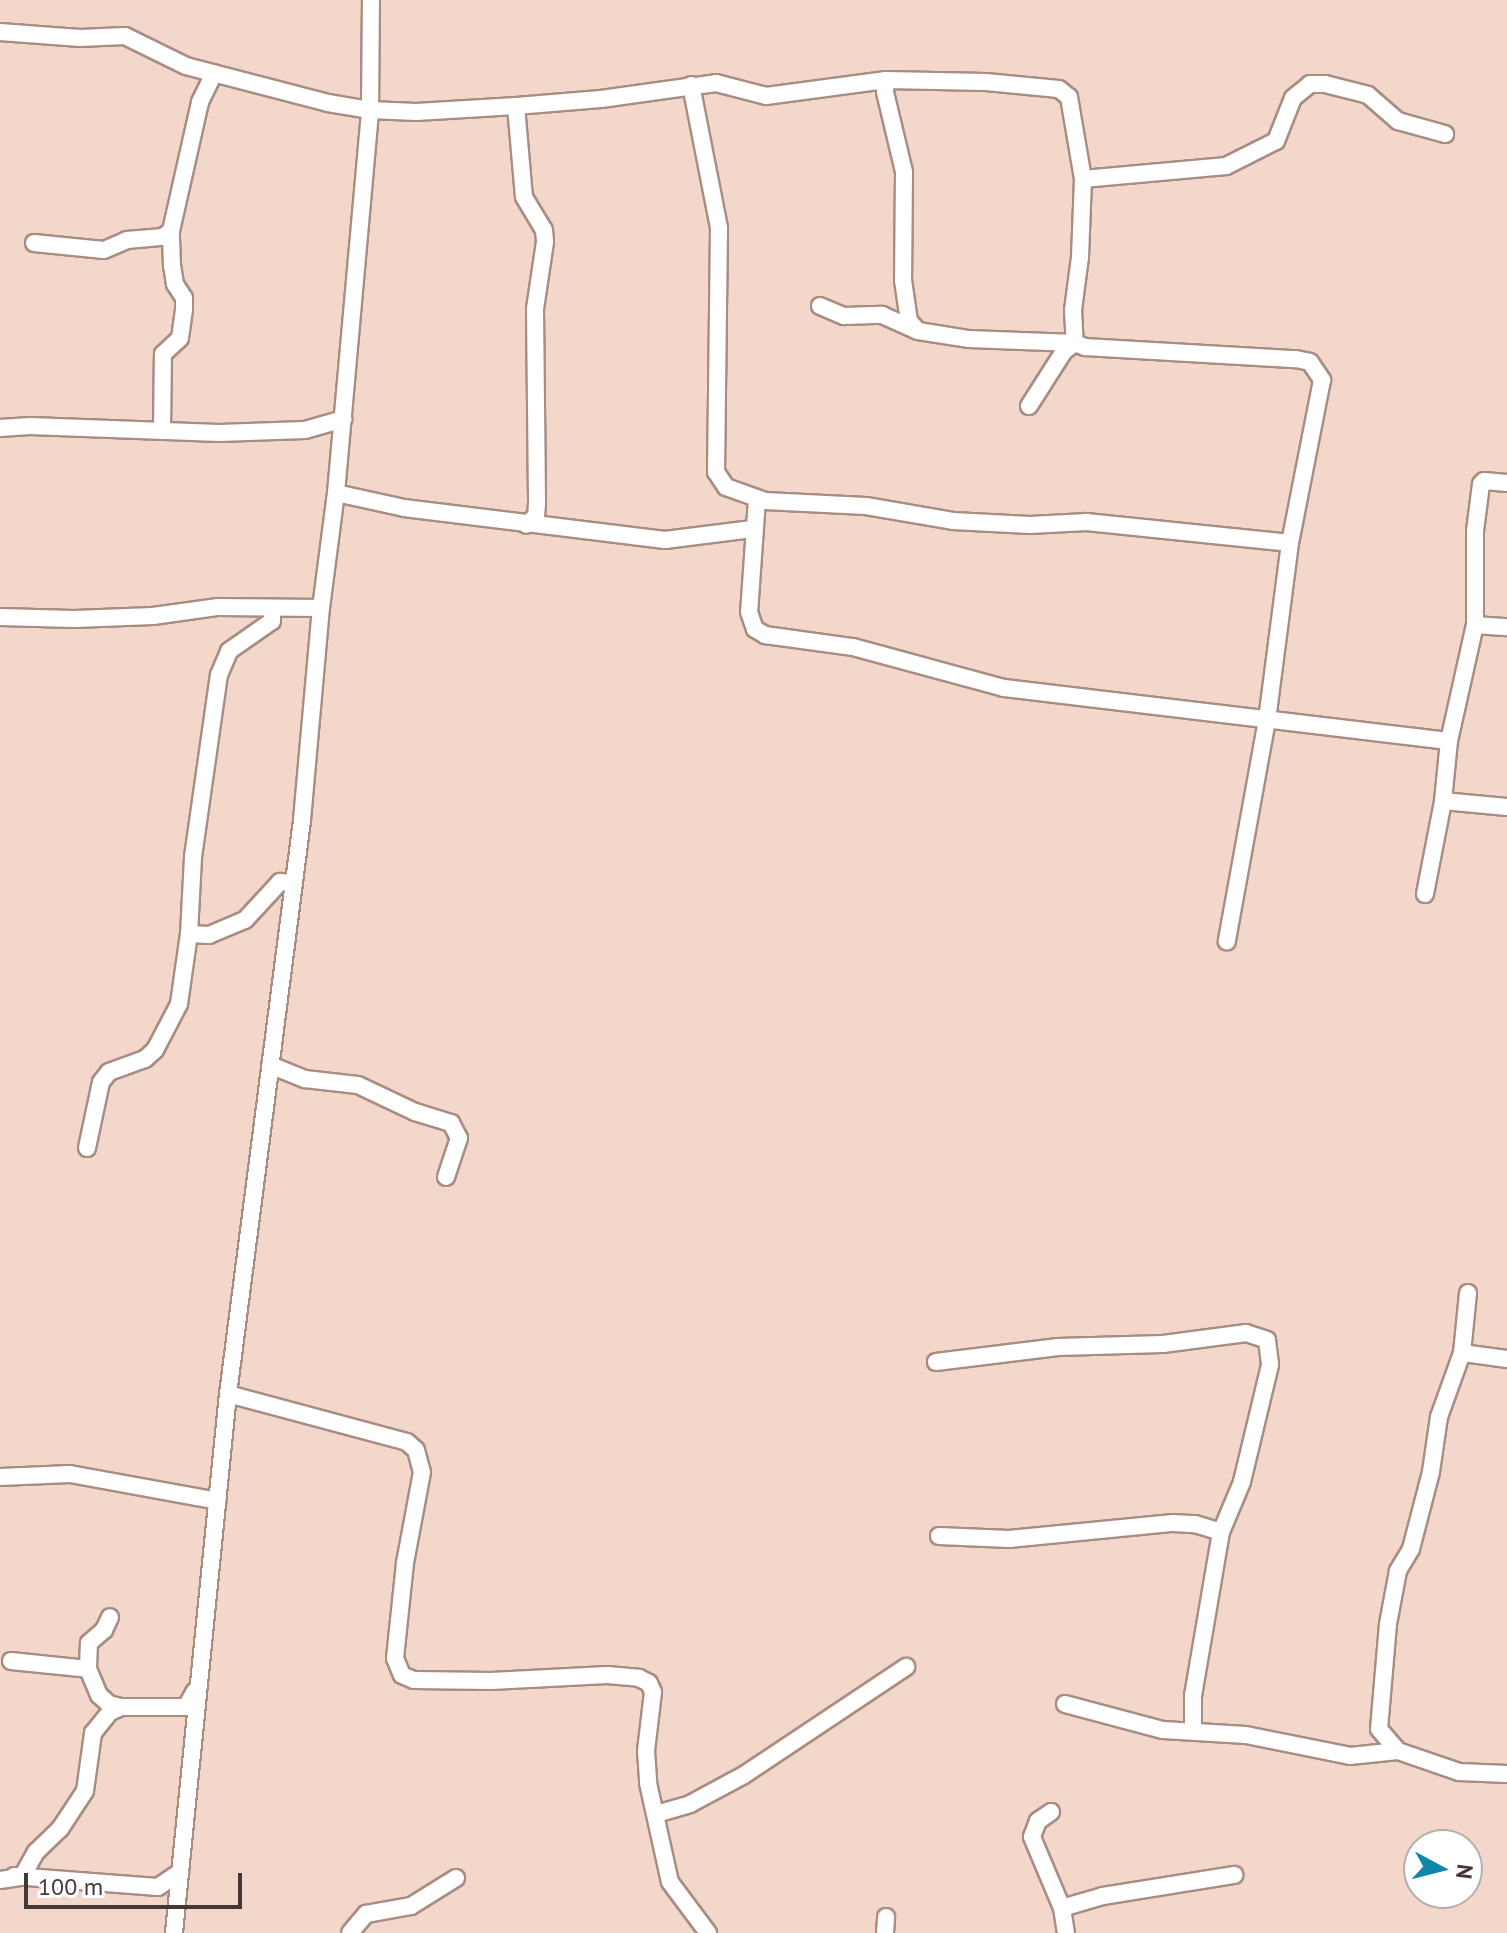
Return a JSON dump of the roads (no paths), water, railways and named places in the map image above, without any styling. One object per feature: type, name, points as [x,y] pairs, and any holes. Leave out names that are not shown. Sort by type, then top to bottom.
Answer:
[{"type":"street","points":[[174,1933],[228,1394],[302,820],[321,608],[336,493],[370,110],[371,0]]},
{"type":"street","points":[[0,32],[80,38],[125,36],[186,66],[328,103],[370,110],[416,112],[516,106],[601,99],[716,83],[766,96],[886,80],[986,82],[1059,89],[1069,97],[1083,179],[1080,257],[1073,310],[1075,343]]},
{"type":"street","points":[[162,431],[163,354],[180,338],[184,309],[184,298],[175,284],[172,266],[171,231],[200,102],[214,73]]},
{"type":"street","points":[[886,80],[885,92],[904,172],[903,280],[909,321],[918,331]]},
{"type":"street","points":[[1083,179],[1226,166],[1276,141],[1293,98],[1310,84],[1325,84],[1368,95],[1398,121],[1445,134]]},
{"type":"street","points":[[691,85],[719,228],[716,472],[726,487],[757,499],[876,507],[953,521],[1030,525],[1087,522],[1290,543]]},
{"type":"street","points":[[516,106],[524,197],[544,230],[545,242],[535,309],[537,503],[536,516],[526,525]]},
{"type":"street","points":[[34,243],[104,250],[127,240],[163,237],[171,231]]},
{"type":"street","points":[[820,306],[844,316],[882,315],[918,331],[969,339],[1075,343],[1085,347],[1296,359],[1310,362],[1319,371],[1322,380],[1290,543],[1267,720],[1227,941]]},
{"type":"street","points":[[1029,406],[1064,351],[1075,343]]},
{"type":"street","points":[[0,428],[305,430],[343,419]]},
{"type":"street","points":[[1425,894],[1443,801],[1449,741],[1475,625],[1475,531],[1481,484],[1484,481],[1507,483]]},
{"type":"street","points":[[336,493],[404,508],[665,540],[693,539],[752,529]]},
{"type":"street","points":[[757,499],[752,529],[749,612],[755,629],[765,635],[853,647],[1004,688],[1235,713],[1267,720],[1449,741]]},
{"type":"street","points":[[0,617],[105,618],[153,616],[218,607],[321,608]]},
{"type":"street","points":[[87,1148],[101,1082],[109,1072],[145,1059],[155,1050],[179,1004],[189,934],[193,857],[219,675],[229,651],[272,621],[272,608]]},
{"type":"street","points":[[1475,625],[1507,627]]},
{"type":"street","points":[[1443,801],[1507,807]]},
{"type":"street","points":[[189,934],[209,935],[245,920],[280,882],[292,883]]},
{"type":"street","points":[[270,1065],[305,1079],[358,1085],[415,1112],[451,1123],[459,1138],[446,1177]]},
{"type":"street","points":[[1371,1755],[1379,1729],[1388,1624],[1398,1571],[1411,1549],[1431,1472],[1439,1417],[1462,1353],[1468,1293]]},
{"type":"street","points":[[936,1362],[1058,1347],[1163,1344],[1246,1333],[1267,1340],[1270,1365],[1242,1482],[1221,1532],[1193,1695],[1193,1730]]},
{"type":"street","points":[[1462,1353],[1507,1359]]},
{"type":"street","points":[[228,1394],[407,1442],[416,1450],[422,1472],[405,1563],[396,1668],[414,1680],[491,1681],[584,1674],[639,1678],[649,1683],[653,1692],[646,1751],[648,1783],[670,1882],[708,1933]]},
{"type":"street","points":[[0,1477],[70,1474],[218,1501]]},
{"type":"street","points":[[939,1536],[1009,1539],[1173,1523],[1195,1524],[1221,1532]]},
{"type":"street","points":[[110,1617],[104,1630],[89,1643],[88,1669],[99,1695],[109,1704],[121,1707],[186,1707],[194,1697],[200,1670]]},
{"type":"street","points":[[11,1661],[88,1669]]},
{"type":"street","points":[[656,1814],[690,1804],[744,1775],[906,1667]]},
{"type":"street","points":[[1065,1704],[1144,1726],[1246,1735],[1350,1756],[1398,1751],[1459,1772],[1507,1774]]},
{"type":"street","points":[[22,1877],[36,1852],[60,1829],[85,1791],[93,1733],[110,1712],[121,1707]]},
{"type":"street","points":[[1379,1729],[1398,1751]]},
{"type":"street","points":[[1051,1812],[1038,1821],[1032,1837],[1062,1908],[1066,1933]]},
{"type":"street","points":[[0,1878],[158,1887],[180,1872]]},
{"type":"street","points":[[1062,1908],[1128,1891],[1234,1875]]},
{"type":"street","points":[[350,1933],[366,1914],[411,1906],[456,1878]]},
{"type":"street","points":[[158,1887],[176,1906]]}]
